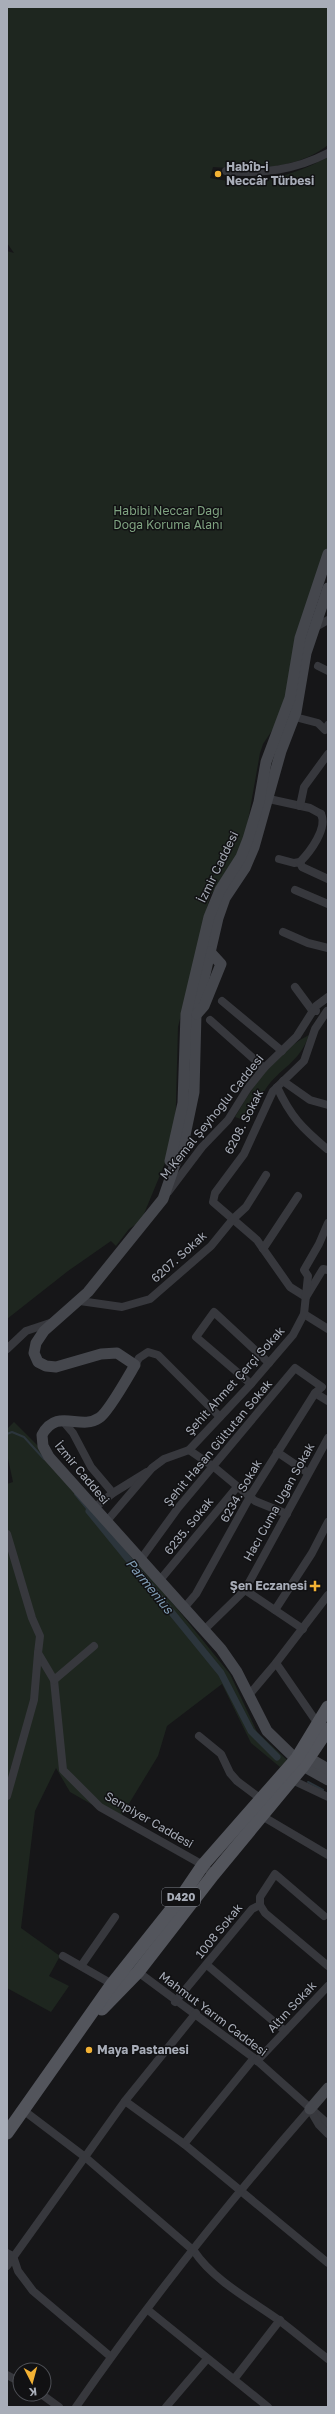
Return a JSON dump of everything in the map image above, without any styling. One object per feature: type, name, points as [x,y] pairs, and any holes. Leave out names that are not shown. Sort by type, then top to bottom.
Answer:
[{"type":"main road","name":"D420","points":[[72,2041],[138,1972],[213,1875],[292,1780],[323,1727],[328,1707]]},
{"type":"main road","name":"D420","points":[[7,2132],[112,1984],[182,1896],[203,1865],[261,1799],[303,1761]]},
{"type":"street","points":[[226,172],[258,173],[296,167],[328,152]]},
{"type":"street","name":"İzmir Caddesi","points":[[163,1199],[182,1110],[186,1014],[209,917],[220,890],[241,857],[248,839],[259,802],[266,762],[290,698],[300,638],[328,554]]},
{"type":"street","name":"İzmir Caddesi","points":[[135,1364],[117,1353],[101,1354],[56,1367],[46,1366],[38,1362],[34,1354],[36,1343],[44,1331],[80,1301],[163,1199],[185,1135],[194,1092],[196,1015],[222,905],[245,868],[254,847],[269,799],[281,751],[295,717],[305,659],[328,588]]},
{"type":"street","points":[[314,628],[328,620]]},
{"type":"street","points":[[318,666],[328,671]]},
{"type":"street","points":[[295,717],[318,723],[326,730],[328,725]]},
{"type":"street","points":[[300,806],[304,787],[328,754]]},
{"type":"street","points":[[269,799],[324,812],[324,833],[300,862],[294,863],[279,860]]},
{"type":"street","points":[[300,862],[302,867],[328,879]]},
{"type":"street","points":[[295,890],[328,904]]},
{"type":"street","points":[[283,932],[308,943],[328,948]]},
{"type":"street","points":[[295,987],[312,1010],[328,1011]]},
{"type":"street","name":"M.Kemal Şeyhoğlu Caddesi","points":[[163,1199],[202,1147],[228,1120],[248,1088],[264,1068],[297,1036],[312,1010],[328,997]]},
{"type":"street","points":[[222,1001],[282,1051]]},
{"type":"street","name":"6208. Sokak","points":[[306,1297],[290,1287],[257,1240],[213,1202],[215,1193],[244,1154],[267,1103],[277,1087],[304,1061],[315,1029],[328,1011]]},
{"type":"street","points":[[210,1020],[264,1068]]},
{"type":"street","points":[[283,1081],[310,1100],[328,1105]]},
{"type":"street","points":[[277,1087],[285,1105],[300,1127],[328,1149]]},
{"type":"street","name":"6207. Sokak","points":[[80,1301],[122,1307],[150,1299],[211,1246],[233,1219],[246,1207],[266,1174]]},
{"type":"street","points":[[264,1249],[298,1196]]},
{"type":"street","name":"Şehit Ahmet Çerçi Sokak","points":[[106,1522],[152,1468],[164,1459],[189,1450],[251,1384],[293,1335],[304,1314],[308,1276],[304,1270],[319,1244],[328,1223]]},
{"type":"street","points":[[306,1297],[323,1269],[328,1270]]},
{"type":"street","points":[[251,1384],[196,1337],[214,1312],[269,1363]]},
{"type":"street","points":[[304,1314],[328,1329]]},
{"type":"street","points":[[7,1349],[26,1331],[56,1321]]},
{"type":"street","points":[[62,1420],[90,1423],[100,1418],[139,1358],[148,1352],[158,1355],[220,1417]]},
{"type":"street","name":"Şehit Hasan Gültutan Sokak","points":[[140,1559],[178,1508],[296,1368],[322,1387]]},
{"type":"street","name":"6234. Sokak","points":[[184,1608],[196,1594],[277,1452],[315,1393],[322,1387]]},
{"type":"street","points":[[315,1393],[328,1401]]},
{"type":"street","points":[[62,1420],[73,1433],[91,1467],[113,1493]]},
{"type":"street","name":"İzmir Caddesi","points":[[62,1420],[45,1430],[42,1436],[43,1446],[49,1457],[106,1522],[160,1580],[233,1666],[267,1732],[303,1761]]},
{"type":"street","name":"Hacı Cuma Uğan Sokak","points":[[204,1630],[245,1590],[328,1438]]},
{"type":"street","points":[[189,1450],[214,1467],[250,1498],[287,1514]]},
{"type":"street","points":[[277,1452],[308,1473]]},
{"type":"street","points":[[94,1508],[113,1493],[152,1468]]},
{"type":"street","name":"6235. Sokak","points":[[160,1580],[237,1486]]},
{"type":"street","points":[[275,1610],[312,1553],[328,1522]]},
{"type":"street","points":[[7,1534],[32,1618],[40,1636],[34,1700],[7,1796]]},
{"type":"street","points":[[245,1590],[303,1630]]},
{"type":"street","points":[[249,1695],[303,1630],[327,1598]]},
{"type":"street","points":[[54,1680],[94,1646]]},
{"type":"street","name":"Senpiyer Caddesi","points":[[38,1653],[54,1680],[63,1770],[100,1808],[203,1865],[213,1875]]},
{"type":"street","points":[[276,1663],[323,1727]]},
{"type":"street","points":[[198,1736],[222,1754],[230,1773],[237,1781],[261,1799]]},
{"type":"street","points":[[303,1761],[328,1769]]},
{"type":"street","points":[[303,1761],[328,1780]]},
{"type":"street","points":[[292,1780],[328,1798]]},
{"type":"street","points":[[262,1816],[328,1854]]},
{"type":"street","name":"1008 Sokak","points":[[176,2002],[252,1909],[260,1906],[260,1897],[275,1874],[324,1916]]},
{"type":"street","points":[[260,1906],[265,1913],[328,1966]]},
{"type":"street","points":[[81,1966],[115,1916]]},
{"type":"street","points":[[63,1956],[112,1984]]},
{"type":"street","points":[[207,1965],[285,2031]]},
{"type":"street","name":"Mahmut Yarım Caddesi","points":[[138,1972],[176,2002],[196,2013],[256,2060],[328,2124]]},
{"type":"street","name":"Altın Sokak","points":[[184,2144],[256,2060],[328,1986]]},
{"type":"street","points":[[7,2266],[10,2255],[85,2157],[125,2101],[196,2013]]},
{"type":"street","points":[[76,2407],[111,2357],[194,2251],[240,2189],[328,2088]]},
{"type":"street","points":[[125,2101],[184,2144],[328,2263]]},
{"type":"street","name":"Mahmut Yarım Caddesi","points":[[310,2109],[318,2126],[328,2134]]},
{"type":"street","points":[[23,2110],[85,2157],[194,2251],[201,2262],[251,2303],[280,2320],[328,2359]]},
{"type":"street","points":[[10,2255],[18,2271],[33,2291],[111,2357]]},
{"type":"street","points":[[148,2310],[207,2359],[235,2378],[268,2407]]},
{"type":"street","points":[[235,2378],[280,2320]]},
{"type":"street","points":[[166,2407],[207,2359]]},
{"type":"green space","name":"Habibi Neccar Dağı Doğa Koruma Alanı","points":[[7,7],[328,7],[328,145],[315,153],[288,164],[258,168],[213,167],[210,178],[225,181],[256,181],[286,175],[328,157],[328,552],[289,705],[263,744],[260,753],[243,849],[210,896],[178,1027],[175,1139],[141,1221],[129,1229],[116,1246],[111,1241],[68,1271],[7,1319],[7,251],[14,253],[7,243]]},
{"type":"green space","points":[[309,1035],[300,1053],[276,1076],[265,1090],[250,1122],[235,1117],[258,1081],[275,1060],[297,1042]]},
{"type":"green space","points":[[14,1422],[45,1453],[179,1611],[230,1674],[257,1732],[287,1760],[280,1767],[251,1743],[222,1684],[167,1726],[158,1756],[119,1820],[70,1792],[56,1768],[35,1811],[21,1928],[60,1956],[49,1976],[69,1986],[51,2012],[7,1988],[7,1484],[13,1482],[7,1454],[7,1429]]},
{"type":"waterway","name":"Parmenius","points":[[7,1434],[12,1432],[24,1437],[44,1459]]},
{"type":"waterway","name":"Parmenius","points":[[75,1494],[89,1511]]},
{"type":"waterway","name":"Parmenius","points":[[89,1511],[221,1673],[251,1731],[277,1757]]},
{"type":"waterway","points":[[308,1782],[323,1790]]},
{"type":"place","name":"Habîb-i Neccâr Türbesi","points":[[218,174]]},
{"type":"place","name":"Şen Eczanesi","points":[[315,1586]]},
{"type":"place","name":"Maya Pastanesi","points":[[89,2050]]}]
